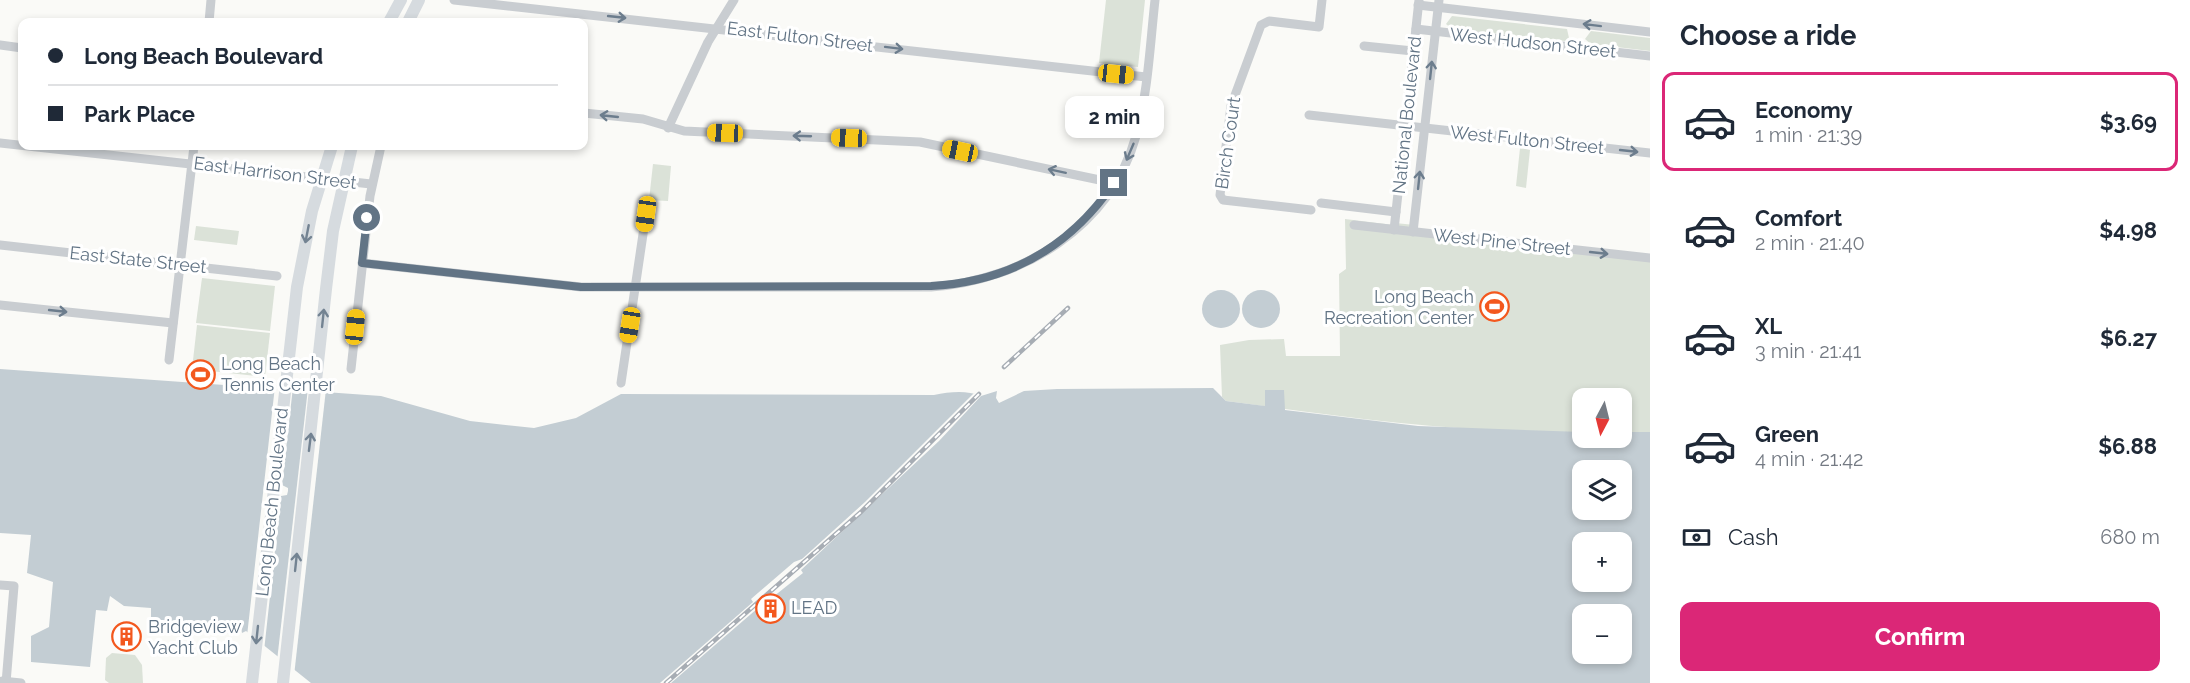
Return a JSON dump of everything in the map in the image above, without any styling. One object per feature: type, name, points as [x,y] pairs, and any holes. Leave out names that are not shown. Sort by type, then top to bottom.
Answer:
[{"type":"main road","points":[[391,18],[401,0]]},
{"type":"main road","points":[[410,18],[419,0]]},
{"type":"main road","name":"Long Beach Boulevard","points":[[252,683],[286,373],[300,269],[321,178],[331,150]]},
{"type":"main road","name":"Long Beach Boulevard","points":[[283,683],[333,231],[351,150]]},
{"type":"street","points":[[209,18],[211,0]]},
{"type":"street","name":"East Fulton Street","points":[[454,0],[1146,77]]},
{"type":"street","points":[[668,128],[691,76],[734,0]]},
{"type":"street","points":[[362,263],[581,287],[931,286],[966,284],[1008,272],[1050,249],[1080,225],[1114,183],[1136,136],[1155,0]]},
{"type":"street","name":"Birch Court","points":[[1311,210],[1223,200],[1220,195],[1231,106],[1262,24],[1269,21],[1319,27],[1322,0]]},
{"type":"street","name":"West Hudson Street","points":[[1419,3],[1650,32]]},
{"type":"street","name":"National Boulevard","points":[[1394,230],[1419,3]]},
{"type":"street","name":"National Boulevard","points":[[1413,232],[1439,4]]},
{"type":"street","name":"West Hudson Street","points":[[1416,29],[1650,56]]},
{"type":"street","points":[[0,45],[18,47]]},
{"type":"street","points":[[1364,46],[1413,51]]},
{"type":"street","points":[[588,113],[643,120],[684,131],[920,142],[1114,183]]},
{"type":"street","name":"West Fulton Street","points":[[1309,115],[1650,153]]},
{"type":"street","name":"East Harrison Street","points":[[0,143],[18,145]]},
{"type":"street","name":"East Harrison Street","points":[[67,150],[371,184]]},
{"type":"street","points":[[169,360],[194,150]]},
{"type":"street","points":[[351,369],[371,184],[380,150]]},
{"type":"street","points":[[1321,203],[1396,212]]},
{"type":"street","points":[[621,382],[646,214]]},
{"type":"street","name":"West Pine Street","points":[[1354,225],[1650,258]]},
{"type":"street","name":"East State Street","points":[[0,245],[277,276]]},
{"type":"street","points":[[0,305],[173,323]]},
{"type":"street","points":[[0,585],[14,586],[4,682],[21,683]]},
{"type":"shaded area","points":[[1106,0],[1145,0],[1138,67],[1099,63]]},
{"type":"shaded area","points":[[1452,16],[1567,29],[1569,38],[1565,41],[1452,29],[1446,24]]},
{"type":"shaded area","points":[[1591,31],[1650,38],[1650,51],[1591,44],[1585,39]]},
{"type":"shaded area","points":[[1520,148],[1530,150],[1526,188],[1516,186]]},
{"type":"shaded area","points":[[653,164],[671,166],[668,201],[649,200]]},
{"type":"shaded area","name":"Long Beach Recreation Center","points":[[1345,219],[1415,225],[1414,231],[1650,257],[1650,432],[1632,432],[1632,388],[1572,388],[1572,432],[1448,427],[1226,401],[1222,397],[1220,345],[1249,340],[1284,339],[1286,356],[1340,356],[1339,274],[1346,269]]},
{"type":"shaded area","points":[[196,226],[239,231],[237,245],[194,240]]},
{"type":"shaded area","points":[[202,278],[275,286],[270,331],[196,323]]},
{"type":"shaded area","points":[[1221,290],[1234,296],[1240,309],[1234,322],[1221,328],[1208,322],[1202,309],[1208,296]]},
{"type":"shaded area","points":[[1261,290],[1274,296],[1280,309],[1274,322],[1261,328],[1248,322],[1242,309],[1248,296]]},
{"type":"shaded area","points":[[197,325],[270,333],[265,377],[192,369]]},
{"type":"shaded area","points":[[0,369],[381,396],[470,421],[534,428],[576,418],[621,394],[934,395],[958,392],[981,396],[997,391],[996,398],[999,403],[1024,391],[1213,388],[1226,401],[1265,406],[1265,390],[1284,390],[1285,410],[1418,426],[1572,432],[1572,448],[1632,448],[1632,432],[1650,432],[1650,683],[311,683],[246,631],[242,633],[241,627],[232,626],[232,636],[218,627],[151,619],[151,608],[124,606],[110,596],[107,611],[96,610],[90,667],[31,662],[31,636],[49,627],[53,582],[27,573],[31,535],[0,533]]},
{"type":"shaded area","points":[[112,653],[135,655],[142,665],[143,683],[109,683],[105,680],[106,658]]},
{"type":"pier","points":[[275,386],[293,387],[282,485],[288,488],[288,491],[287,495],[281,496],[264,651],[247,636]]},
{"type":"pier","points":[[308,388],[326,389],[294,676],[277,661]]},
{"type":"pier","points":[[974,393],[981,396],[939,441],[801,570],[803,573],[773,597],[780,606],[767,617],[758,608],[671,683],[660,683],[753,602],[751,599],[794,562],[802,559],[865,502]]},
{"type":"railway","points":[[1004,367],[1068,308]]},
{"type":"railway","points":[[666,683],[861,512],[979,394]]},
{"type":"place","name":"Long Beach Recreation Center","points":[[1495,307]]},
{"type":"place","name":"Long Beach Tennis Center","points":[[200,374]]},
{"type":"place","name":"LEAD","points":[[770,608]]},
{"type":"place","name":"Bridgeview Yacht Club","points":[[127,637]]},
{"type":"route","points":[[367,218],[362,263],[581,287],[931,286],[979,281],[1032,261],[1080,225],[1098,206],[1114,183]]}]
